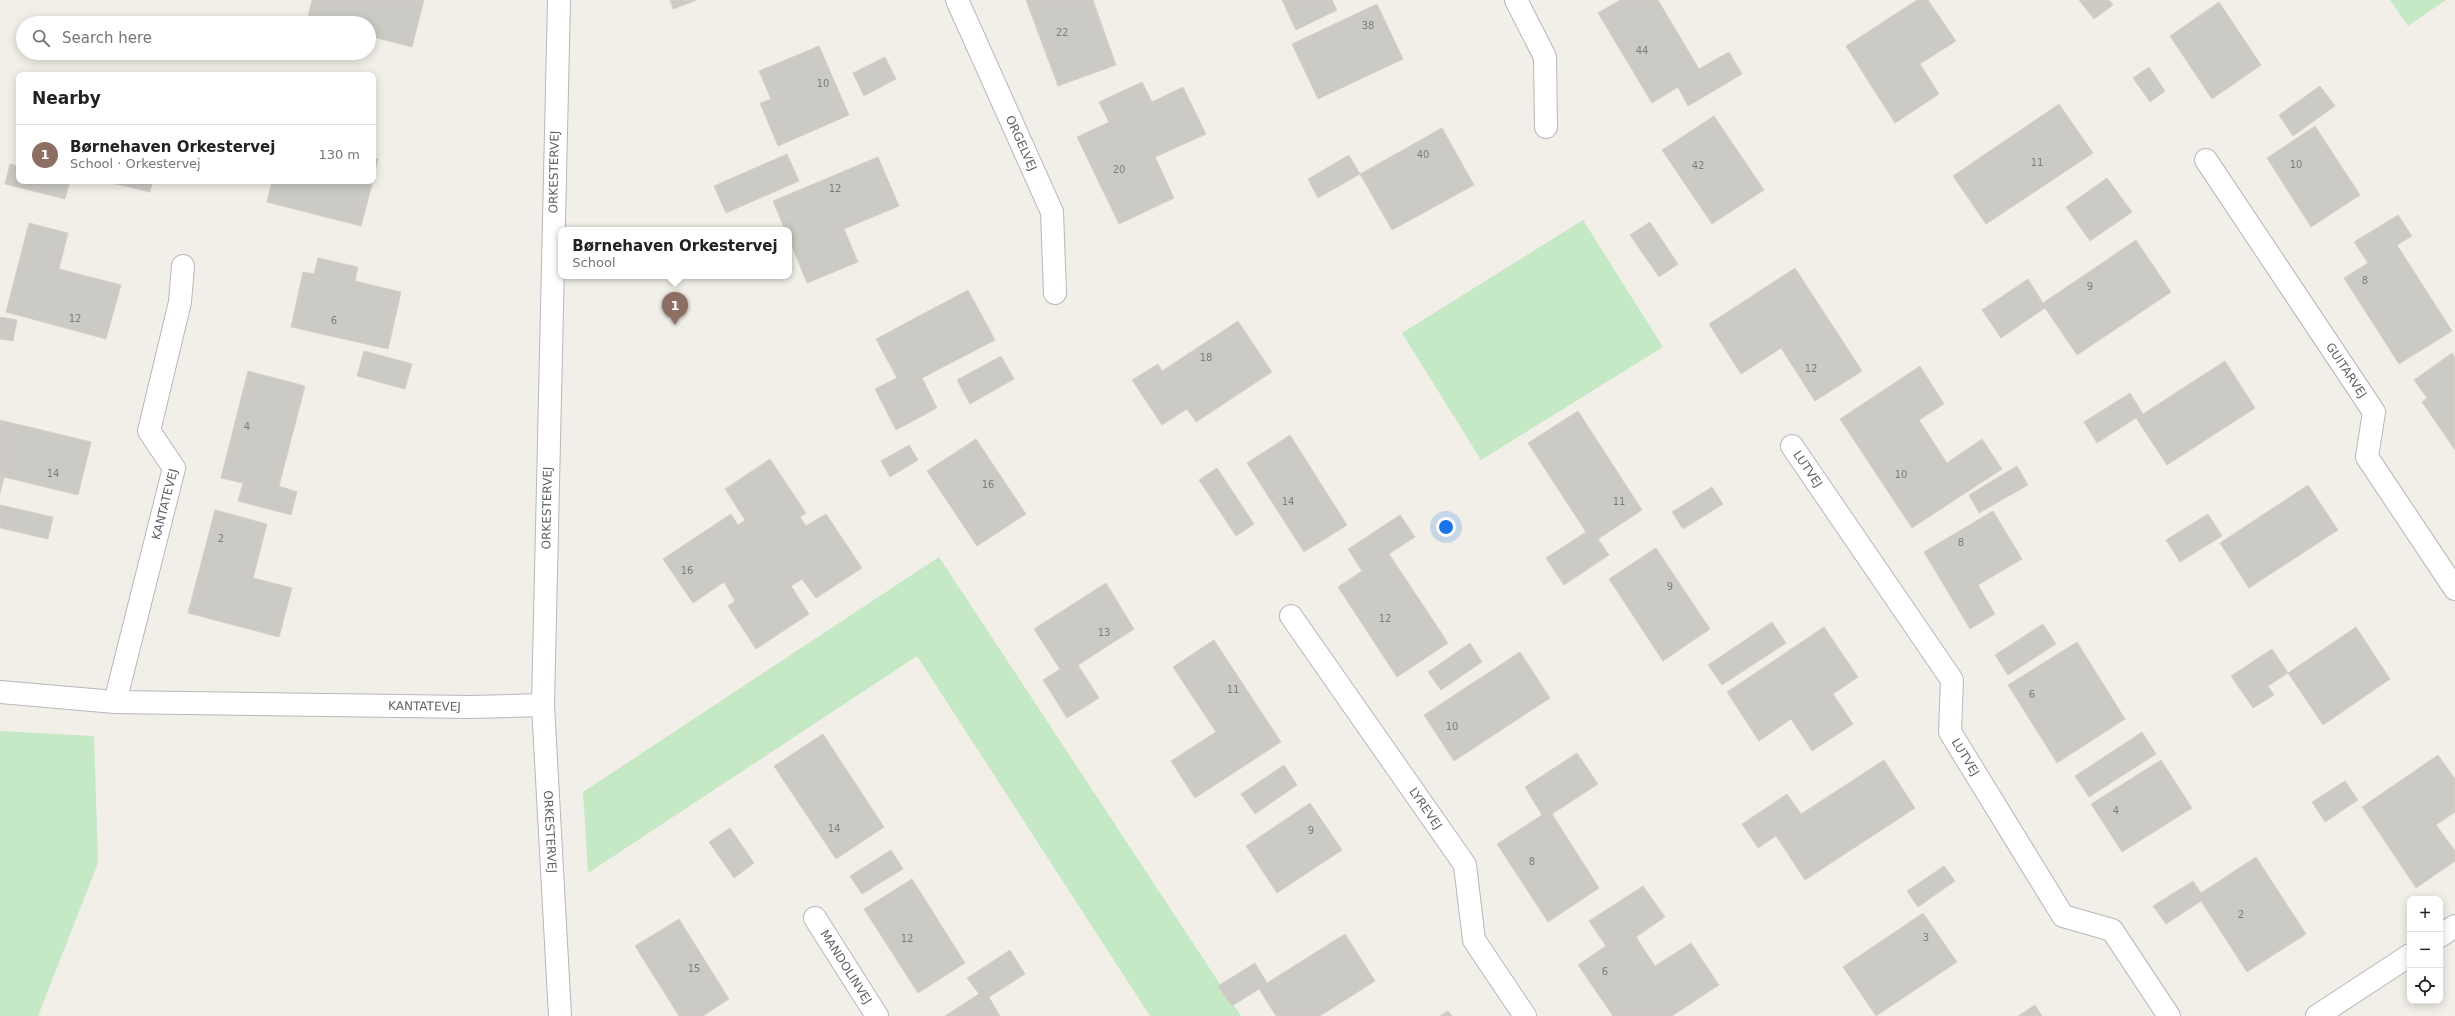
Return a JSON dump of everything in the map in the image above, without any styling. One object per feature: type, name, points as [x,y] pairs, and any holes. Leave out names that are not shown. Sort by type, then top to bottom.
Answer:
[{"type":"street","name":"ORKESTERVEJ","points":[[559,0],[543,705],[560,1016]]},
{"type":"street","name":"ORGELVEJ","points":[[957,0],[1052,212],[1055,293]]},
{"type":"street","points":[[1516,0],[1545,58],[1546,127]]},
{"type":"street","name":"GUITARVEJ","points":[[2206,160],[2374,412],[2367,456],[2455,589]]},
{"type":"street","name":"KANTATEVEJ","points":[[115,702],[174,468],[149,431],[180,302],[183,266]]},
{"type":"street","name":"LUTVEJ","points":[[1792,446],[1952,680],[1950,732],[2063,916],[2112,930],[2169,1016]]},
{"type":"street","name":"LYREVEJ","points":[[1290,616],[1465,865],[1474,940],[1525,1016]]},
{"type":"street","name":"KANTATEVEJ","points":[[0,692],[115,702],[471,706],[543,705]]},
{"type":"street","name":"MANDOLINVEJ","points":[[815,918],[877,1016]]},
{"type":"street","points":[[2443,934],[2455,926]]},
{"type":"street","points":[[2317,1016],[2407,957]]},
{"type":"green space","points":[[2390,0],[2446,0],[2408,26]]},
{"type":"green space","points":[[1583,220],[1663,347],[1481,460],[1402,333]]},
{"type":"green space","points":[[939,557],[1241,1016],[1150,1016],[917,656],[588,873],[583,792]]},
{"type":"green space","points":[[0,731],[94,736],[98,863],[38,1016],[0,1016]]},
{"type":"building","points":[[312,0],[424,0],[412,47],[376,38],[376,16],[308,16]]},
{"type":"building","points":[[670,0],[697,0],[673,9]]},
{"type":"building","points":[[1026,0],[1093,0],[1116,65],[1058,86]]},
{"type":"building","points":[[1282,0],[1332,0],[1337,10],[1296,30]]},
{"type":"building","points":[[1620,0],[1658,0],[1699,69],[1729,52],[1742,74],[1688,106],[1678,87],[1652,103],[1598,13]]},
{"type":"building","points":[[1917,0],[1928,0],[1956,41],[1920,64],[1939,94],[1895,123],[1846,46]]},
{"type":"building","points":[[2079,0],[2109,0],[2113,5],[2094,19]]},
{"type":"building","points":[[2219,2],[2261,65],[2212,99],[2170,36]]},
{"type":"building","points":[[1377,4],[1403,59],[1318,99],[1292,44]]},
{"type":"building","points":[[819,46],[849,115],[778,146],[760,103],[771,99],[759,71]]},
{"type":"building","points":[[885,57],[896,79],[864,96],[853,73]]},
{"type":"building","points":[[2149,67],[2165,91],[2150,102],[2133,78]]},
{"type":"building","points":[[1142,82],[1152,102],[1183,87],[1206,134],[1155,157],[1174,198],[1119,224],[1077,137],[1109,122],[1099,102]]},
{"type":"building","points":[[2320,86],[2335,106],[2293,136],[2279,115]]},
{"type":"building","points":[[2059,104],[2093,153],[1986,224],[1953,176]]},
{"type":"building","points":[[1714,116],[1764,190],[1712,224],[1662,150]]},
{"type":"building","points":[[2315,126],[2360,195],[2311,227],[2267,158]]},
{"type":"building","points":[[1442,128],[1474,185],[1392,230],[1360,174]]},
{"type":"building","points":[[787,154],[799,181],[726,213],[714,186]]},
{"type":"building","points":[[1349,155],[1360,174],[1318,198],[1308,179]]},
{"type":"building","points":[[878,157],[899,206],[844,229],[858,262],[807,283],[792,246],[792,227],[784,227],[773,201]]},
{"type":"building","points":[[10,164],[16,165],[16,184],[69,184],[65,199],[5,184]]},
{"type":"building","points":[[2107,178],[2132,212],[2090,241],[2066,207]]},
{"type":"building","points":[[116,184],[152,184],[150,192]]},
{"type":"building","points":[[271,184],[372,184],[361,226],[267,202]]},
{"type":"building","points":[[2398,215],[2412,236],[2397,245],[2452,331],[2399,364],[2344,278],[2368,263],[2354,242]]},
{"type":"building","points":[[1650,222],[1678,264],[1659,277],[1630,235]]},
{"type":"building","points":[[29,223],[68,233],[59,269],[121,285],[106,339],[6,312]]},
{"type":"building","points":[[2136,240],[2171,292],[2077,355],[2045,308],[2001,338],[1982,310],[2028,279],[2043,303]]},
{"type":"building","points":[[318,258],[358,267],[355,281],[401,292],[388,349],[291,327],[303,272],[314,274]]},
{"type":"building","points":[[1795,268],[1862,371],[1815,401],[1781,348],[1741,374],[1709,324]]},
{"type":"building","points":[[968,290],[995,340],[922,378],[937,408],[896,430],[875,389],[897,378],[876,339]]},
{"type":"building","points":[[0,317],[17,320],[13,341],[0,339]]},
{"type":"building","points":[[1238,321],[1272,372],[1196,422],[1187,409],[1162,425],[1132,380],[1158,364],[1162,371]]},
{"type":"building","points":[[364,351],[412,364],[405,389],[357,376]]},
{"type":"building","points":[[2452,353],[2455,358],[2455,450],[2422,402],[2427,398],[2414,380]]},
{"type":"building","points":[[1001,356],[1014,379],[970,404],[957,380]]},
{"type":"building","points":[[2225,361],[2255,408],[2167,465],[2136,418],[2097,443],[2084,422],[2130,393],[2143,414]]},
{"type":"building","points":[[1920,366],[1944,404],[1919,420],[1947,463],[1982,439],[2002,469],[1912,528],[1840,419]]},
{"type":"building","points":[[248,371],[305,386],[279,486],[297,492],[291,515],[238,501],[243,483],[221,478]]},
{"type":"building","points":[[1578,411],[1642,510],[1598,539],[1609,555],[1564,585],[1546,558],[1586,532],[1528,443]]},
{"type":"building","points":[[0,420],[91,442],[78,495],[4,477],[0,494]]},
{"type":"building","points":[[1290,435],[1347,525],[1304,552],[1247,463]]},
{"type":"building","points":[[976,439],[1026,514],[977,546],[927,471]]},
{"type":"building","points":[[909,445],[918,460],[890,477],[881,461]]},
{"type":"building","points":[[770,459],[806,513],[800,517],[806,526],[826,514],[862,568],[816,598],[802,579],[791,586],[809,614],[756,649],[728,606],[735,601],[724,582],[693,603],[663,559],[731,514],[738,525],[745,520],[725,489]]},
{"type":"building","points":[[2017,466],[2028,485],[1979,513],[1969,495]]},
{"type":"building","points":[[1217,468],[1254,524],[1236,536],[1199,480]]},
{"type":"building","points":[[2308,485],[2338,530],[2249,588],[2220,543]]},
{"type":"building","points":[[1712,487],[1723,504],[1683,529],[1672,512]]},
{"type":"building","points":[[0,505],[53,517],[48,539],[0,528]]},
{"type":"building","points":[[215,510],[267,524],[253,578],[292,588],[279,637],[188,613]]},
{"type":"building","points":[[1993,511],[2022,559],[1978,585],[1995,614],[1970,629],[1924,552]]},
{"type":"building","points":[[2208,514],[2222,536],[2180,562],[2166,540]]},
{"type":"building","points":[[1400,515],[1415,537],[1389,554],[1448,643],[1397,677],[1338,587],[1362,571],[1348,549]]},
{"type":"building","points":[[1656,548],[1710,629],[1663,661],[1609,579]]},
{"type":"building","points":[[1106,583],[1134,629],[1078,665],[1099,698],[1067,718],[1043,680],[1060,669],[1034,629]]},
{"type":"building","points":[[1772,622],[1786,643],[1722,685],[1708,665]]},
{"type":"building","points":[[2043,624],[2056,644],[2008,675],[1995,655]]},
{"type":"building","points":[[1824,627],[1858,677],[1833,694],[1853,724],[1812,751],[1791,719],[1759,741],[1727,692]]},
{"type":"building","points":[[2356,627],[2390,679],[2323,725],[2288,673]]},
{"type":"building","points":[[1214,640],[1281,742],[1195,798],[1171,761],[1216,732],[1173,667]]},
{"type":"building","points":[[2077,642],[2125,719],[2057,763],[2008,685]]},
{"type":"building","points":[[1470,643],[1482,662],[1441,690],[1428,672]]},
{"type":"building","points":[[2272,649],[2288,673],[2268,686],[2274,695],[2253,708],[2231,676]]},
{"type":"building","points":[[1520,652],[1550,698],[1454,761],[1424,715]]},
{"type":"building","points":[[2142,732],[2156,754],[2089,797],[2075,776]]},
{"type":"building","points":[[823,734],[884,827],[836,859],[774,766]]},
{"type":"building","points":[[1577,753],[1598,784],[1552,814],[1599,888],[1548,922],[1497,844],[1542,815],[1525,787]]},
{"type":"building","points":[[2438,755],[2455,779],[2455,812],[2436,825],[2455,851],[2455,861],[2416,888],[2362,807]]},
{"type":"building","points":[[1884,760],[1915,808],[1805,880],[1776,836],[1758,848],[1742,824],[1787,794],[1801,814]]},
{"type":"building","points":[[2161,760],[2192,808],[2122,852],[2091,804]]},
{"type":"building","points":[[1284,765],[1297,785],[1255,814],[1241,794]]},
{"type":"building","points":[[2345,781],[2358,800],[2325,822],[2312,802]]},
{"type":"building","points":[[1310,803],[1342,850],[1277,893],[1246,846]]},
{"type":"building","points":[[730,828],[754,863],[734,878],[709,842]]},
{"type":"building","points":[[891,850],[903,869],[862,894],[850,876]]},
{"type":"building","points":[[2256,857],[2306,934],[2247,972],[2201,901],[2166,924],[2153,906],[2193,881],[2201,893]]},
{"type":"building","points":[[1944,866],[1955,881],[1918,907],[1907,891]]},
{"type":"building","points":[[912,879],[965,963],[918,993],[864,909]]},
{"type":"building","points":[[1643,886],[1665,917],[1636,937],[1655,966],[1691,943],[1719,985],[1672,1016],[1613,1016],[1578,965],[1606,946],[1589,921]]},
{"type":"building","points":[[1923,913],[1957,962],[1876,1016],[1843,967]]},
{"type":"building","points":[[679,919],[729,999],[703,1016],[679,1016],[635,946]]},
{"type":"building","points":[[1345,934],[1375,981],[1320,1016],[1276,1016],[1259,989],[1232,1006],[1218,986],[1255,963],[1267,983]]},
{"type":"building","points":[[1010,950],[1025,974],[989,997],[1000,1016],[945,1016],[979,994],[967,978]]},
{"type":"building","points":[[2035,1005],[2042,1016],[2018,1016]]},
{"type":"building","points":[[1448,1011],[1452,1016],[1440,1016]]},
{"type":"place","name":"Børnehaven Orkestervej","points":[[675,325]]}]
